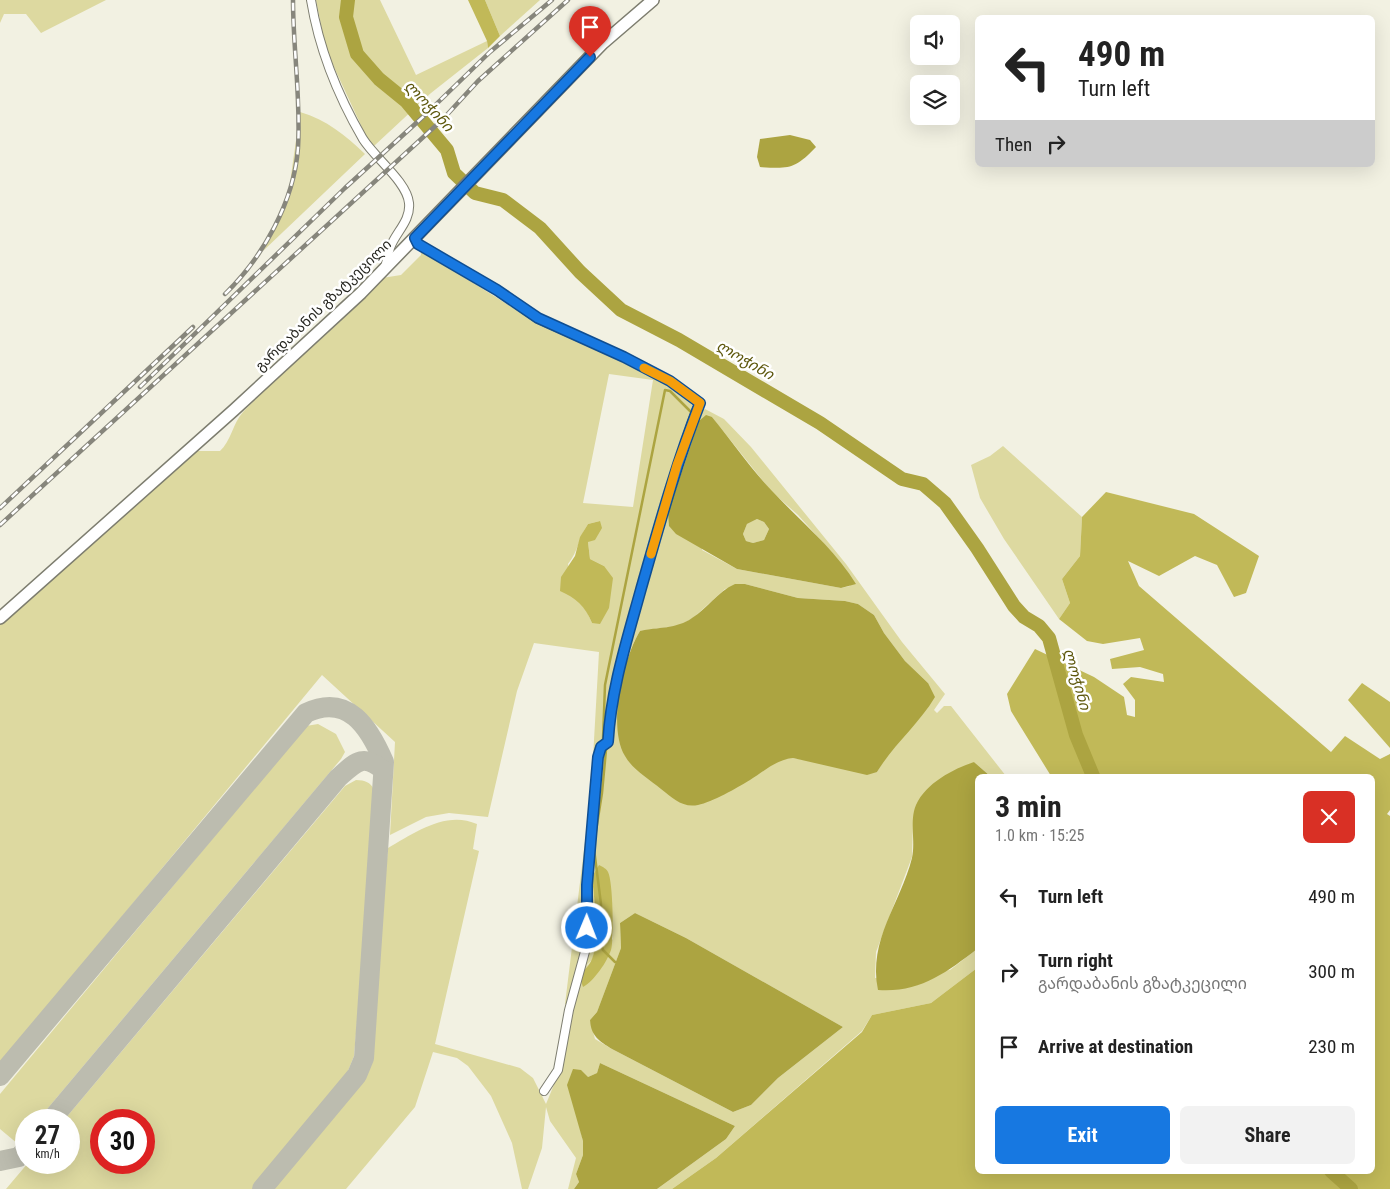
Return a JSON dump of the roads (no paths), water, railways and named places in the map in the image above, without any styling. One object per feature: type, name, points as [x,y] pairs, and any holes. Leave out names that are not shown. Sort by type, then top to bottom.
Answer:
[{"type":"main road","name":"გარდაბანის გზატკეცილი","points":[[0,618],[234,410],[361,293],[603,43],[653,0]]},
{"type":"street","points":[[311,0],[322,51],[356,126],[364,141],[405,191],[409,204],[407,217],[390,247],[385,267]]},
{"type":"street","points":[[415,238],[418,244],[497,290],[538,318],[670,381],[700,403],[677,465],[625,643],[614,688],[608,742],[601,747],[598,757],[587,885],[586,948],[569,1010],[558,1070],[544,1091]]},
{"type":"waterway","name":"ლოჭინი","points":[[348,0],[346,17],[357,54],[379,79],[406,101],[447,150],[454,173],[475,193],[503,200],[540,228],[580,272],[621,310],[679,340],[820,423],[902,479],[923,484],[945,503],[977,548],[1014,606],[1024,617],[1039,626],[1049,638],[1076,735],[1092,774]]},
{"type":"waterway","points":[[603,739],[605,685],[665,390],[670,391],[691,412]]},
{"type":"waterway","points":[[595,837],[606,750]]},
{"type":"waterway","points":[[594,849],[601,904],[600,941],[603,950],[615,962]]},
{"type":"waterway","name":"ლოჭინი","points":[[1334,1174],[1351,1189]]},
{"type":"railway","points":[[225,294],[264,246],[283,208],[295,168],[299,130],[293,0]]},
{"type":"railway","points":[[140,387],[345,188],[490,52],[552,0]]},
{"type":"railway","points":[[0,525],[443,119],[478,81],[568,0]]},
{"type":"railway","points":[[0,508],[193,327]]}]
